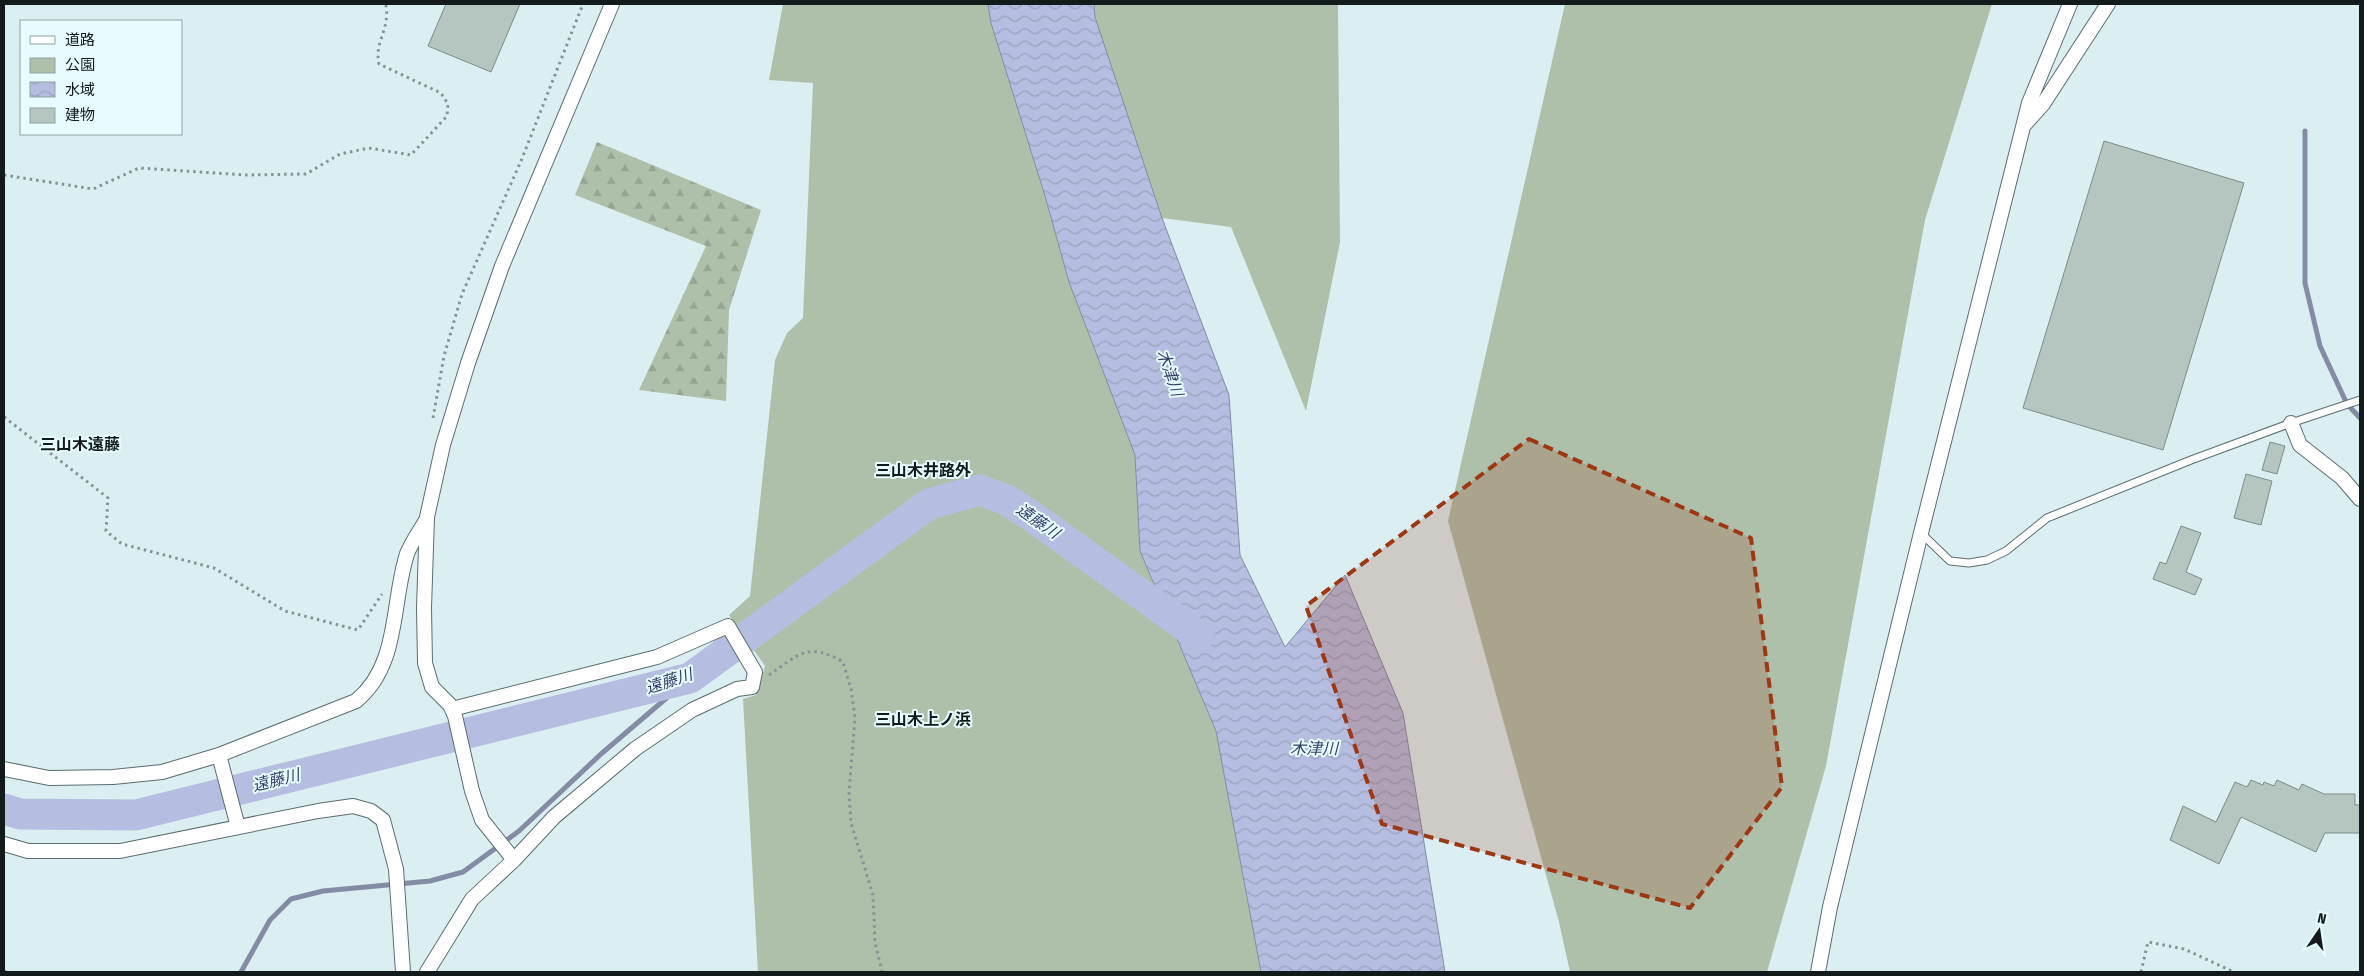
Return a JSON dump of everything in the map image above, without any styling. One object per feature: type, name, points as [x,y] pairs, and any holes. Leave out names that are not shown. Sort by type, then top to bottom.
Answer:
[{"type":"street","points":[[514,860],[482,820],[472,791],[452,710],[432,687],[425,663],[424,608],[427,517],[443,445],[468,363],[502,266],[612,4]]},
{"type":"street","points":[[1818,972],[1830,907],[1920,533],[2023,126],[2029,103],[2070,4]]},
{"type":"street","points":[[2023,126],[2043,104],[2108,4]]},
{"type":"street","points":[[2291,423],[2300,445],[2342,478],[2360,499]]},
{"type":"street","points":[[4,768],[49,778],[113,777],[162,772],[221,761],[350,704],[369,691],[379,676],[387,655],[407,553],[427,517]]},
{"type":"street","points":[[427,972],[472,899],[514,860],[554,817],[635,749],[692,710],[737,689],[752,687],[755,672],[728,626],[656,657],[452,710]]},
{"type":"street","points":[[221,761],[236,821]]},
{"type":"street","points":[[4,844],[28,851],[120,851],[236,821],[353,806],[371,810],[383,820],[396,869],[403,972]]},
{"type":"lane","points":[[1920,533],[1950,561],[1969,562],[1987,560],[2006,551],[2047,518],[2291,423],[2360,400]]},
{"type":"path","points":[[4,175],[93,189],[140,168],[246,175],[306,174],[340,154],[369,148],[411,155],[447,116],[448,104],[441,93],[379,64],[376,53],[389,20],[386,6],[382,4]]},
{"type":"path","points":[[4,417],[108,498],[106,531],[122,544],[214,568],[285,611],[358,630],[383,592]]},
{"type":"path","points":[[752,687],[804,651],[828,653],[843,662],[851,689],[855,718],[849,793],[851,822],[873,895],[875,942],[882,972]]},
{"type":"path","points":[[2141,972],[2148,942],[2184,949],[2234,972]]},
{"type":"path","points":[[4,971],[8,972]]},
{"type":"highlighted area","points":[[1529,439],[1751,538],[1782,787],[1690,908],[1382,824],[1306,606]]},
{"type":"green space","points":[[783,4],[988,4],[991,23],[1045,196],[1069,282],[1135,455],[1140,551],[1216,731],[1261,972],[758,972],[743,699],[756,695],[765,666],[729,615],[750,596],[775,360],[787,333],[803,318],[813,83],[769,80]]},
{"type":"green space","points":[[1094,4],[1338,4],[1340,242],[1306,411],[1231,227],[1162,218],[1095,17]]},
{"type":"green space","points":[[1565,4],[1992,4],[1925,220],[1826,766],[1767,972],[1570,972],[1559,922],[1448,521]]},
{"type":"green space","points":[[597,142],[761,210],[729,310],[726,401],[639,390],[706,246],[575,195]]},
{"type":"water","name":"木津川","points":[[988,4],[1094,4],[1095,17],[1162,218],[1229,395],[1240,555],[1285,647],[1345,575],[1403,713],[1445,972],[1261,972],[1216,731],[1140,551],[1135,455],[1069,282],[1045,196],[991,23]]},
{"type":"building","points":[[446,4],[520,4],[491,72],[428,46]]},
{"type":"building","points":[[2104,141],[2244,183],[2163,450],[2023,408]]},
{"type":"building","points":[[2270,442],[2285,446],[2277,474],[2262,470]]},
{"type":"building","points":[[2246,474],[2272,481],[2261,525],[2234,518]]},
{"type":"building","points":[[2181,526],[2201,533],[2186,572],[2202,579],[2195,595],[2153,579],[2160,562],[2166,564]]},
{"type":"building","points":[[2251,780],[2263,785],[2264,782],[2274,786],[2277,780],[2299,790],[2302,784],[2324,794],[2355,794],[2355,805],[2360,805],[2360,833],[2325,833],[2316,852],[2241,817],[2219,864],[2170,840],[2183,806],[2216,822],[2235,782],[2247,787]]},
{"type":"waterway","points":[[2305,131],[2305,283],[2320,346],[2347,404],[2360,418]]},
{"type":"waterway","name":"遠藤川","points":[[4,809],[20,814],[136,815],[690,678],[929,504],[980,490],[1007,500],[1033,517],[1199,636]]},
{"type":"waterway","points":[[241,972],[270,920],[291,899],[323,891],[430,881],[463,872],[519,831],[601,754],[690,678]]},
{"type":"district","name":"三山木遠藤","points":[[80,444]]},
{"type":"district","name":"三山木井路外","points":[[923,470]]},
{"type":"district","name":"三山木上ノ浜","points":[[923,719]]}]
